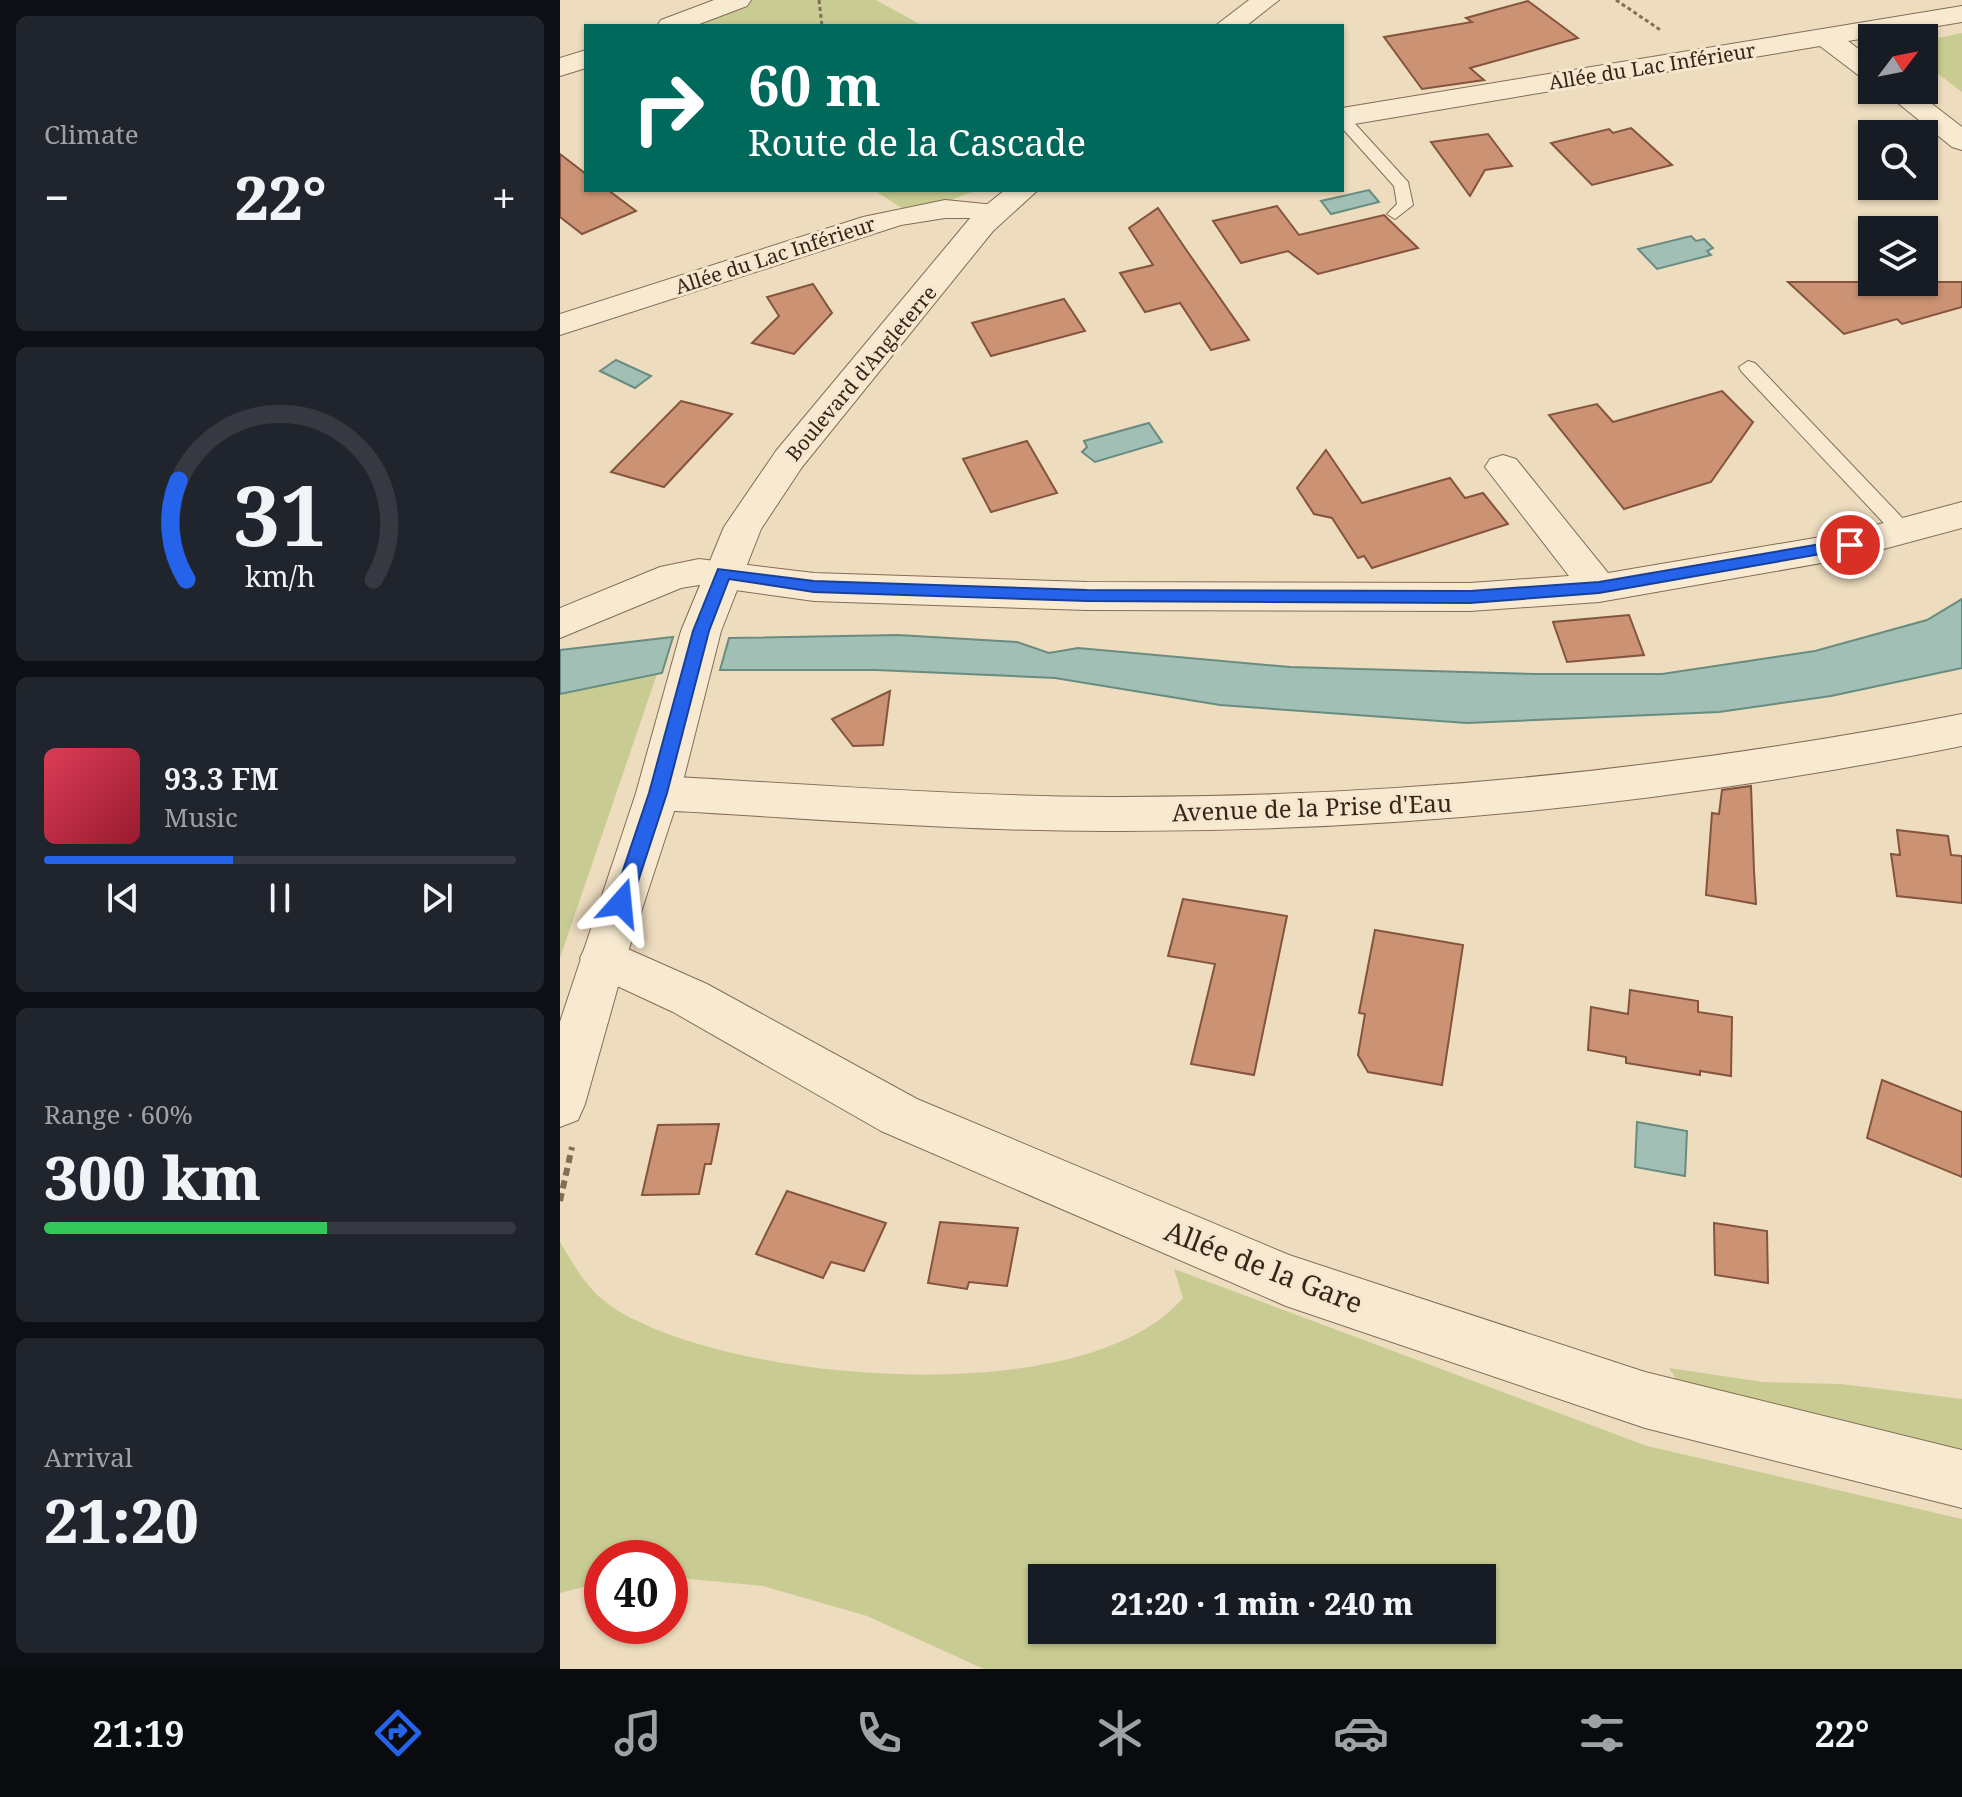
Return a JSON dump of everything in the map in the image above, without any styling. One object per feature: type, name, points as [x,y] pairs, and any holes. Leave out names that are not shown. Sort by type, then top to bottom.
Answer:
[{"type":"street","points":[[675,24],[738,0]]},
{"type":"street","points":[[1231,24],[1266,0]]},
{"type":"street","name":"Allée du Lac Inférieur","points":[[1344,118],[1962,14]]},
{"type":"street","points":[[1827,38],[1858,61]]},
{"type":"street","points":[[560,68],[584,59]]},
{"type":"street","points":[[1914,104],[1962,141]]},
{"type":"street","name":"Boulevard d'Angleterre","points":[[560,1104],[603,958],[658,793],[701,631],[743,527],[789,459],[994,212],[1020,192]]},
{"type":"street","name":"Allée du Lac Inférieur","points":[[560,325],[754,261],[911,214],[959,207],[994,212]]},
{"type":"street","points":[[1503,467],[1599,588]]},
{"type":"street","points":[[560,624],[674,576],[724,573],[814,587],[1087,596],[1470,597],[1599,588],[1850,545],[1962,515]]},
{"type":"street","name":"Avenue de la Prise d'Eau","points":[[658,793],[1103,814],[1336,811],[1594,791],[1876,748],[1962,730]]},
{"type":"street","name":"Allée de la Gare","points":[[603,958],[690,998],[899,1115],[1286,1280],[1645,1400],[1962,1479]]},
{"type":"lane","points":[[1344,120],[1402,185],[1405,205],[1395,214]]},
{"type":"lane","points":[[1748,367],[1903,531]]},
{"type":"path","points":[[819,0],[822,24]]},
{"type":"green space","points":[[738,0],[876,0],[919,24],[675,24]]},
{"type":"green space","points":[[1962,33],[1962,92],[1938,74],[1938,38]]},
{"type":"green space","points":[[877,192],[972,192],[911,214]]},
{"type":"green space","points":[[657,674],[560,958],[560,694]]},
{"type":"green space","points":[[560,1242],[584,1280],[607,1303],[671,1335],[741,1355],[822,1369],[908,1374],[992,1372],[1070,1359],[1135,1335],[1183,1298],[1174,1269],[1647,1446],[1962,1519],[1962,1669],[984,1669],[867,1616],[763,1586],[688,1579],[688,1540],[584,1540],[584,1587],[560,1593]]},
{"type":"green space","points":[[1669,1368],[1763,1382],[1841,1384],[1962,1399],[1962,1451],[1680,1385]]},
{"type":"water","points":[[1369,190],[1379,202],[1331,214],[1321,201]]},
{"type":"water","points":[[1691,236],[1696,241],[1704,239],[1713,248],[1707,251],[1711,255],[1657,269],[1638,249]]},
{"type":"water","points":[[616,360],[651,376],[635,388],[600,371]]},
{"type":"water","points":[[1149,423],[1162,442],[1095,462],[1082,452],[1087,447],[1084,441]]},
{"type":"water","points":[[1962,599],[1962,668],[1831,696],[1719,712],[1467,723],[1220,705],[1055,678],[876,670],[720,670],[729,638],[898,635],[1017,642],[1049,653],[1078,648],[1290,667],[1662,674],[1815,651],[1927,620]]},
{"type":"water","points":[[673,637],[662,673],[560,694],[560,650]]},
{"type":"water","points":[[1637,1122],[1687,1131],[1685,1176],[1635,1167]]},
{"type":"building","points":[[1528,1],[1578,38],[1470,68],[1484,80],[1422,89],[1384,37],[1472,22],[1466,18]]},
{"type":"building","points":[[1631,128],[1672,165],[1592,185],[1551,143],[1609,129],[1613,133]]},
{"type":"building","points":[[1488,134],[1512,166],[1485,170],[1470,196],[1431,142]]},
{"type":"building","points":[[560,154],[584,172],[584,192],[611,192],[636,211],[582,234],[560,217]]},
{"type":"building","points":[[1277,206],[1299,235],[1384,215],[1418,248],[1318,274],[1288,251],[1241,263],[1213,221]]},
{"type":"building","points":[[1158,208],[1249,340],[1211,350],[1180,303],[1145,312],[1120,273],[1153,265],[1129,228]]},
{"type":"building","points":[[1788,282],[1858,282],[1858,296],[1938,296],[1938,282],[1962,282],[1962,307],[1902,324],[1897,319],[1844,334]]},
{"type":"building","points":[[813,284],[832,313],[794,354],[752,343],[779,316],[767,297]]},
{"type":"building","points":[[1064,299],[1085,331],[991,356],[972,323]]},
{"type":"building","points":[[1722,391],[1753,422],[1711,482],[1624,509],[1549,415],[1597,404],[1613,422]]},
{"type":"building","points":[[681,401],[732,414],[664,487],[611,472]]},
{"type":"building","points":[[1027,441],[1057,493],[991,512],[963,459]]},
{"type":"building","points":[[1326,450],[1362,503],[1450,478],[1465,498],[1483,493],[1508,524],[1372,568],[1364,556],[1358,558],[1332,518],[1314,514],[1297,488]]},
{"type":"building","points":[[1629,615],[1644,655],[1567,662],[1553,622]]},
{"type":"building","points":[[890,691],[883,745],[853,746],[832,719]]},
{"type":"building","points":[[1751,786],[1756,904],[1706,895],[1712,813],[1719,814],[1722,790]]},
{"type":"building","points":[[1897,830],[1948,836],[1951,855],[1962,856],[1962,903],[1897,896],[1891,854],[1900,855]]},
{"type":"building","points":[[1183,899],[1287,916],[1254,1075],[1191,1064],[1215,964],[1168,956]]},
{"type":"building","points":[[1375,930],[1463,945],[1442,1085],[1368,1072],[1358,1055],[1365,1014],[1359,1013]]},
{"type":"building","points":[[1630,990],[1698,1001],[1698,1012],[1732,1017],[1731,1076],[1700,1071],[1700,1075],[1626,1063],[1626,1057],[1588,1050],[1591,1007],[1628,1014]]},
{"type":"building","points":[[1882,1080],[1962,1112],[1962,1177],[1867,1138]]},
{"type":"building","points":[[719,1124],[711,1164],[705,1164],[699,1194],[642,1195],[658,1125]]},
{"type":"building","points":[[787,1191],[886,1223],[864,1271],[831,1262],[823,1278],[756,1254]]},
{"type":"building","points":[[940,1222],[1018,1228],[1007,1286],[969,1282],[967,1289],[928,1283]]},
{"type":"building","points":[[1714,1223],[1767,1231],[1768,1283],[1715,1275]]},
{"type":"route","points":[[621,903],[658,793],[701,631],[724,573],[814,587],[1087,596],[1470,597],[1599,588],[1850,545]]}]
